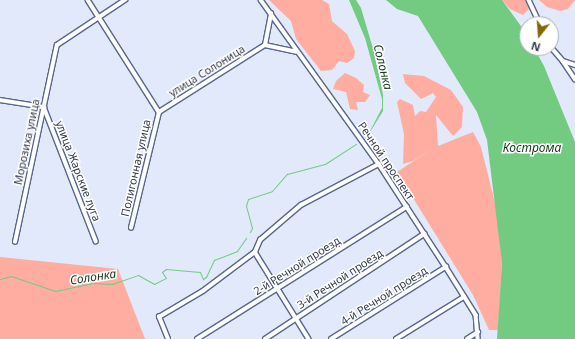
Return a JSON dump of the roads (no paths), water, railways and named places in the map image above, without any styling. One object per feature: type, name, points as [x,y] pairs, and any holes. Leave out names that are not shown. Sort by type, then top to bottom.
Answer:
[{"type":"street","points":[[88,0],[159,112]]},
{"type":"street","points":[[99,17],[125,0]]},
{"type":"street","name":"Речной проспект","points":[[261,0],[379,164],[446,267],[476,315],[478,339]]},
{"type":"street","points":[[529,0],[536,16]]},
{"type":"street","points":[[271,14],[265,45],[297,52]]},
{"type":"street","name":"Морозиха улица","points":[[14,242],[57,45],[99,17]]},
{"type":"street","name":"улица Солоница","points":[[159,112],[265,45]]},
{"type":"street","points":[[559,56],[575,79]]},
{"type":"street","points":[[563,61],[575,65]]},
{"type":"street","points":[[0,100],[44,107]]},
{"type":"street","name":"улица Жарские луга","points":[[44,107],[96,241]]},
{"type":"street","name":"Полигонная улица","points":[[131,228],[159,112]]},
{"type":"street","points":[[168,339],[159,318],[203,291],[255,252],[260,240],[301,205],[379,164]]},
{"type":"street","name":"2-й Речной проезд","points":[[197,339],[278,290],[406,207]]},
{"type":"street","name":"3-й Речной проезд","points":[[266,339],[424,234]]},
{"type":"street","points":[[255,252],[308,339]]},
{"type":"street","name":"4-й Речной проезд","points":[[331,339],[446,267]]},
{"type":"street","points":[[396,339],[464,297]]},
{"type":"street","points":[[467,339],[478,332]]},
{"type":"water","points":[[349,0],[356,0],[361,8],[374,52],[383,95],[383,111],[367,137],[382,108],[382,99],[365,38]]},
{"type":"water","name":"Кострома","points":[[386,0],[502,0],[519,23],[519,56],[538,56],[544,66],[575,142],[575,339],[497,339],[502,263],[487,140],[477,112],[418,16],[397,9]]},
{"type":"waterway","name":"Солонка","points":[[250,232],[252,228],[246,206],[248,199],[272,191],[287,174],[325,164],[356,144]]},
{"type":"waterway","name":"Солонка","points":[[0,279],[11,276],[55,291],[93,283],[112,284],[138,275],[154,284],[166,278],[162,272],[166,269],[200,272],[203,279],[206,277],[214,260],[237,251],[246,238]]}]
